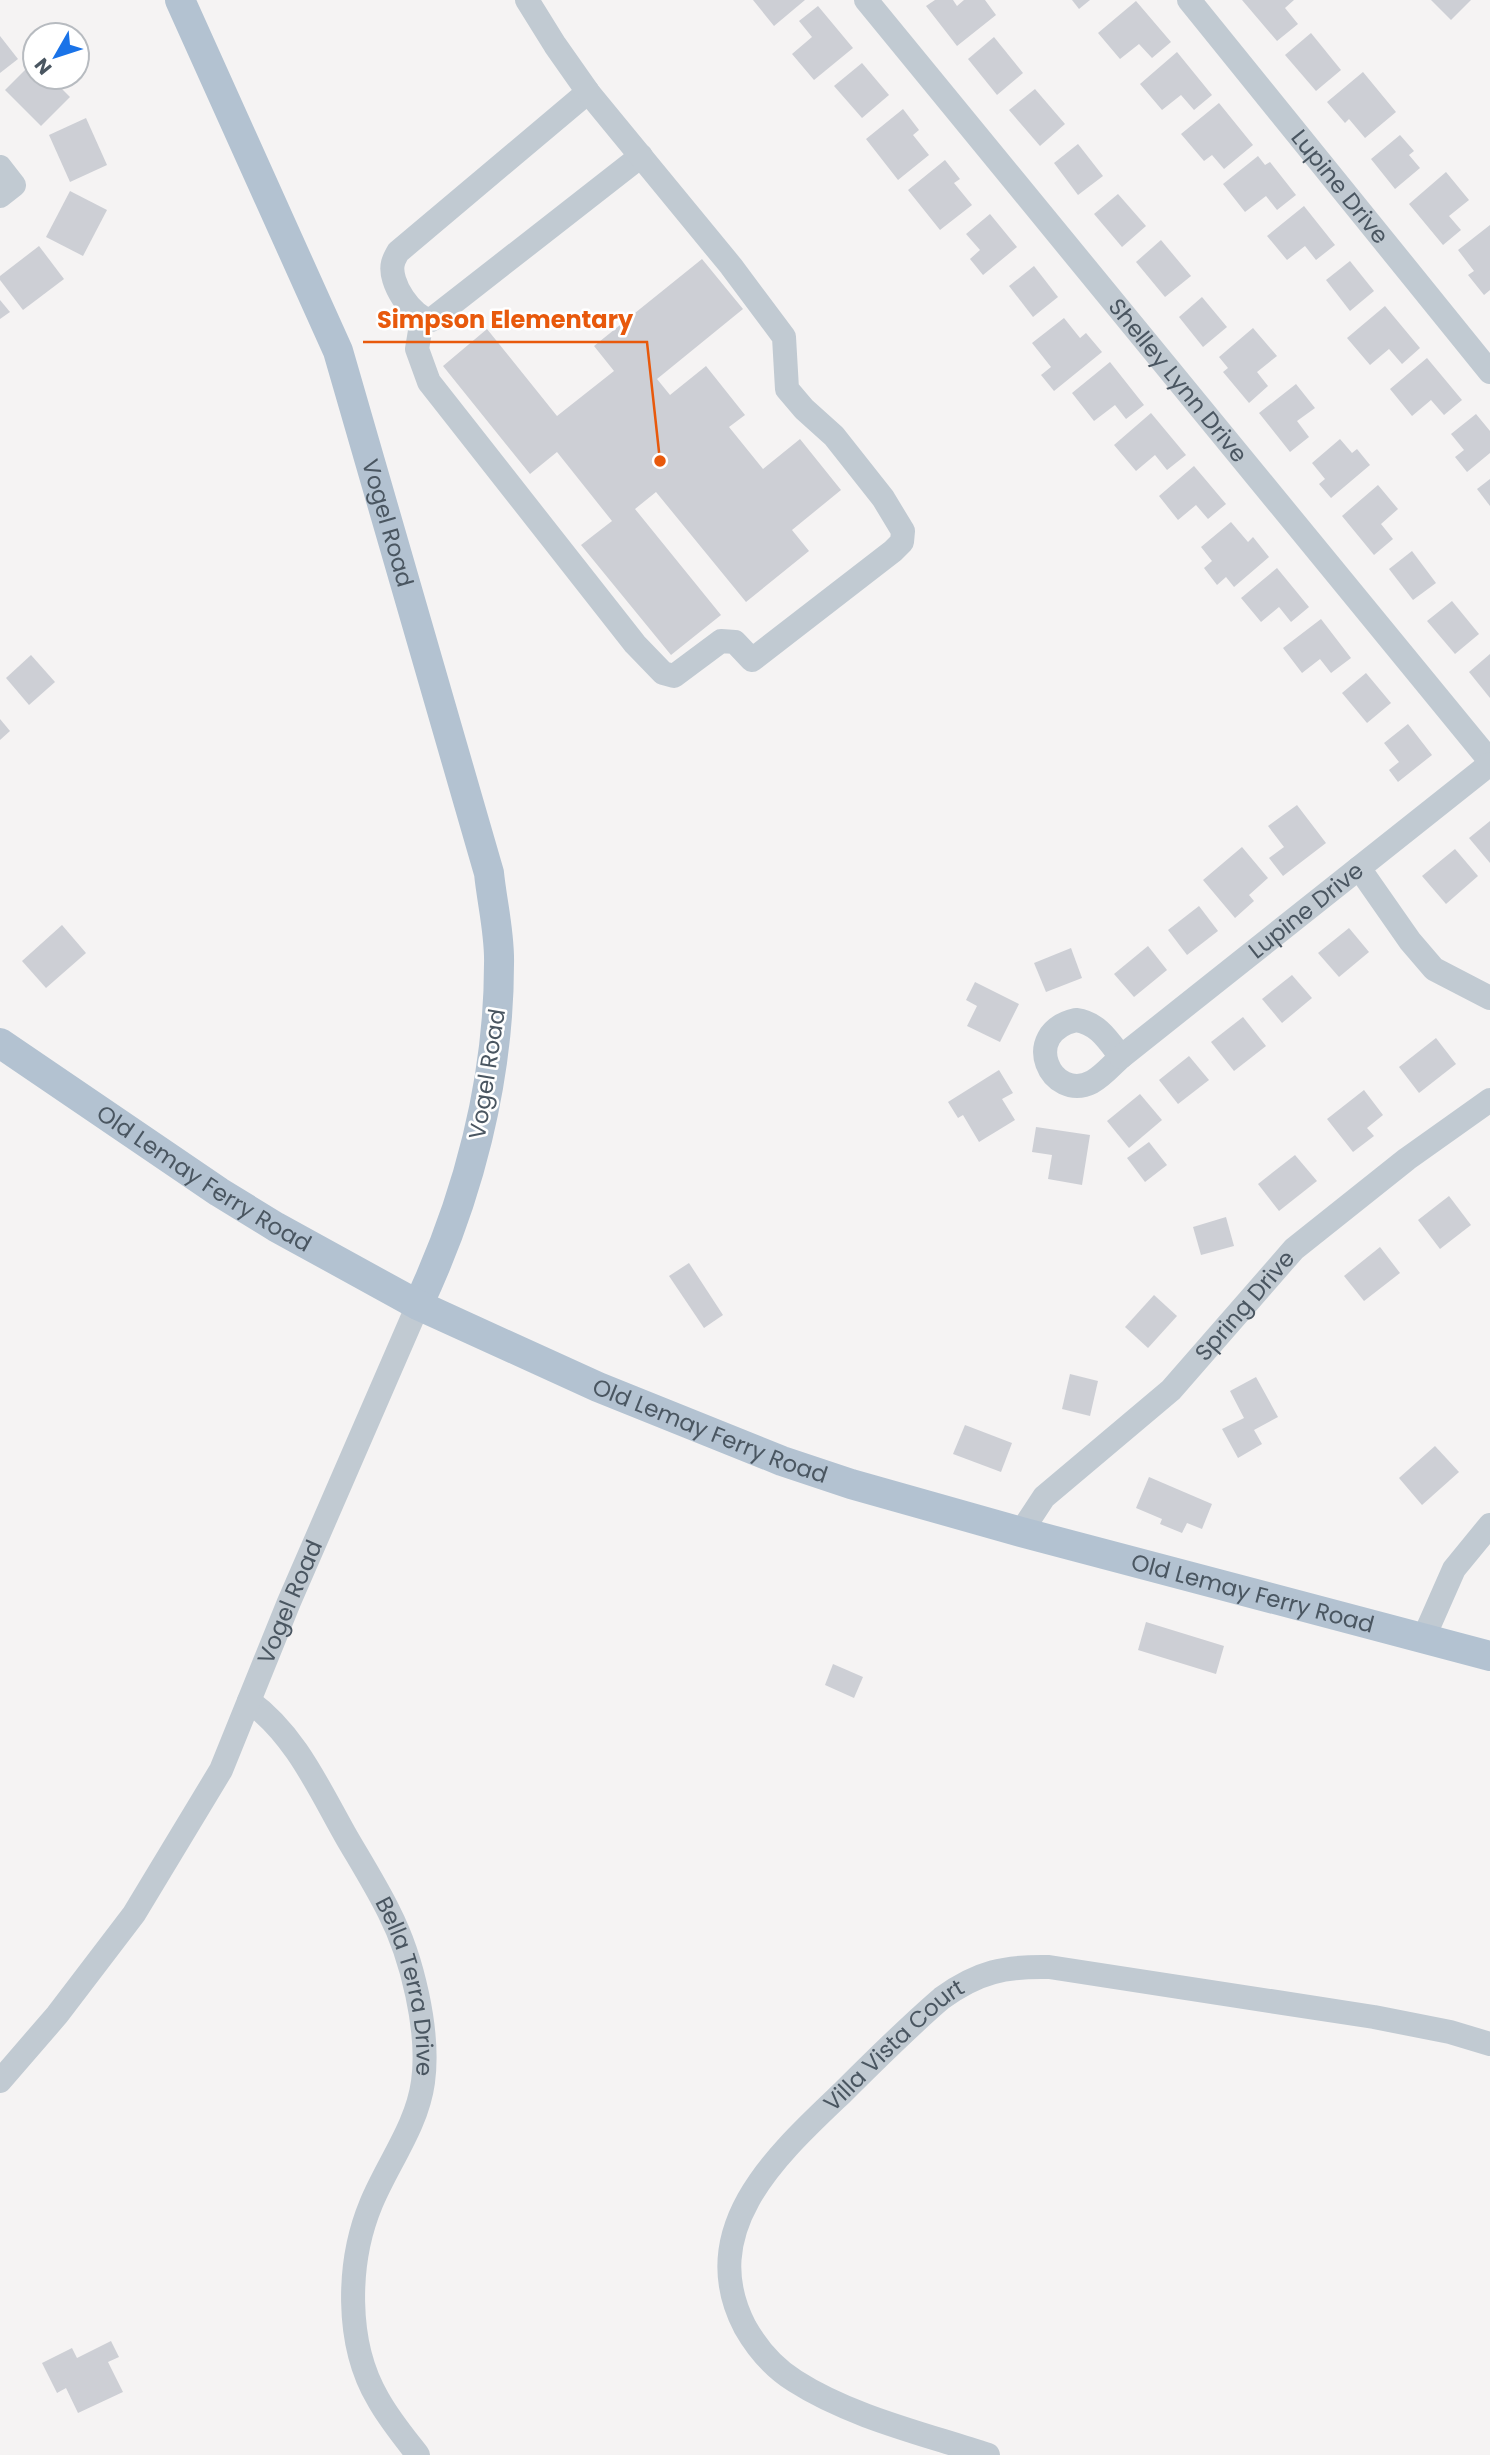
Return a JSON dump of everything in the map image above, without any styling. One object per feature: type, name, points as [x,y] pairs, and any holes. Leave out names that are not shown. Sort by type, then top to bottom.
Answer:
[{"type":"main road","name":"Vogel Road","points":[[180,0],[338,351],[489,873],[500,960],[496,1042],[476,1147],[443,1253],[418,1305]]},
{"type":"main road","name":"Old Lemay Ferry Road","points":[[0,1043],[219,1192],[276,1227],[418,1305],[598,1387],[782,1461],[851,1484],[1021,1532],[1490,1656]]},
{"type":"street","points":[[422,319],[417,349],[429,383],[635,644],[663,673],[674,676],[721,641],[735,642],[752,660],[902,542],[903,531],[883,498],[834,436],[804,409],[787,389],[784,337],[732,267],[588,92],[527,0]]},
{"type":"street","name":"Shelley Lynn Drive","points":[[866,0],[1490,763]]},
{"type":"street","name":"Lupine Drive","points":[[1189,0],[1490,372]]},
{"type":"street","points":[[588,92],[398,252],[392,265],[396,285],[411,310],[422,319],[431,320],[641,156]]},
{"type":"street","points":[[0,167],[14,185],[0,196]]},
{"type":"street","name":"Lupine Drive","points":[[1121,1057],[1490,763]]},
{"type":"street","points":[[1359,868],[1410,941],[1434,970],[1490,998]]},
{"type":"street","name":"Spring Drive","points":[[1021,1532],[1044,1497],[1171,1390],[1294,1248],[1407,1159],[1490,1100]]},
{"type":"street","name":"Vogel Road","points":[[0,2081],[57,2015],[134,1914],[221,1770],[418,1305]]},
{"type":"street","points":[[1424,1637],[1454,1569],[1490,1525]]},
{"type":"street","name":"Bella Terra Drive","points":[[249,1701],[268,1714],[296,1749],[390,1913],[414,1985],[421,2020],[423,2082],[415,2112],[363,2228],[355,2266],[353,2307],[364,2366],[376,2398],[418,2455]]},
{"type":"street","name":"Villa Vista Court","points":[[988,2455],[852,2409],[792,2380],[770,2361],[752,2338],[738,2312],[731,2287],[730,2262],[741,2211],[770,2166],[827,2107],[942,1998],[965,1982],[993,1971],[1021,1966],[1049,1967],[1374,2017],[1450,2032],[1490,2044]]},
{"type":"building","points":[[753,0],[805,0],[774,26]]},
{"type":"building","points":[[935,0],[953,0],[957,6],[964,0],[985,0],[996,15],[957,46],[926,6]]},
{"type":"building","points":[[1072,0],[1090,0],[1079,9]]},
{"type":"building","points":[[1242,0],[1294,0],[1285,8],[1298,24],[1277,41]]},
{"type":"building","points":[[1431,0],[1471,0],[1451,20]]},
{"type":"building","points":[[1136,1],[1171,42],[1152,58],[1139,44],[1120,59],[1098,33]]},
{"type":"building","points":[[818,6],[853,48],[814,80],[792,54],[812,37],[799,21]]},
{"type":"building","points":[[1311,33],[1341,70],[1316,91],[1285,55]]},
{"type":"building","points":[[0,36],[18,59],[0,73]]},
{"type":"building","points":[[994,37],[1023,73],[997,95],[968,59]]},
{"type":"building","points":[[1177,52],[1212,95],[1194,110],[1181,95],[1162,110],[1140,84]]},
{"type":"building","points":[[862,63],[889,95],[862,118],[834,86]]},
{"type":"building","points":[[1363,72],[1396,112],[1365,138],[1349,119],[1345,123],[1327,102]]},
{"type":"building","points":[[21,74],[21,91],[64,91],[70,97],[41,126],[5,90]]},
{"type":"building","points":[[1035,89],[1065,124],[1040,146],[1009,110]]},
{"type":"building","points":[[1219,103],[1253,145],[1224,169],[1212,155],[1204,161],[1181,134]]},
{"type":"building","points":[[903,109],[919,130],[913,135],[929,155],[898,180],[866,139]]},
{"type":"building","points":[[86,118],[107,165],[70,182],[49,135]]},
{"type":"building","points":[[1400,135],[1414,151],[1409,155],[1420,168],[1395,189],[1371,159]]},
{"type":"building","points":[[1078,144],[1103,176],[1078,195],[1054,163]]},
{"type":"building","points":[[1258,156],[1265,165],[1270,162],[1296,195],[1277,210],[1266,196],[1245,212],[1223,184]]},
{"type":"building","points":[[945,160],[960,179],[954,183],[972,205],[940,230],[908,190]]},
{"type":"building","points":[[1446,172],[1469,200],[1449,216],[1461,230],[1443,245],[1409,204]]},
{"type":"building","points":[[70,191],[107,210],[83,256],[46,237]]},
{"type":"building","points":[[1118,194],[1146,226],[1122,247],[1094,214]]},
{"type":"building","points":[[1304,206],[1335,245],[1316,260],[1305,246],[1287,260],[1267,236]]},
{"type":"building","points":[[990,214],[1017,247],[983,275],[970,259],[980,250],[966,234]]},
{"type":"building","points":[[1490,225],[1490,290],[1484,295],[1468,275],[1474,271],[1458,250]]},
{"type":"building","points":[[1161,240],[1191,276],[1165,297],[1136,262]]},
{"type":"building","points":[[39,246],[64,279],[23,310],[0,280],[0,276]]},
{"type":"building","points":[[702,259],[743,309],[657,379],[670,395],[706,366],[745,415],[729,427],[763,469],[800,439],[841,490],[792,530],[809,551],[746,602],[656,492],[635,509],[721,615],[671,655],[581,545],[612,521],[557,452],[530,474],[443,366],[487,329],[557,416],[614,371],[594,346]]},
{"type":"building","points":[[1350,261],[1374,291],[1350,311],[1326,280]]},
{"type":"building","points":[[1034,266],[1058,297],[1033,317],[1009,286]]},
{"type":"building","points":[[1202,297],[1227,327],[1203,347],[1179,317]]},
{"type":"building","points":[[0,300],[10,312],[0,319]]},
{"type":"building","points":[[1385,306],[1420,348],[1402,364],[1389,349],[1370,365],[1347,338]]},
{"type":"building","points":[[1064,318],[1080,338],[1086,333],[1102,352],[1054,391],[1041,375],[1051,367],[1032,343]]},
{"type":"building","points":[[1253,328],[1277,356],[1257,372],[1268,386],[1249,403],[1223,372],[1228,368],[1219,357]]},
{"type":"building","points":[[1427,358],[1462,400],[1444,415],[1431,400],[1412,416],[1390,389]]},
{"type":"building","points":[[1110,362],[1144,405],[1126,419],[1115,405],[1094,421],[1072,393]]},
{"type":"building","points":[[1296,384],[1315,408],[1297,421],[1309,437],[1290,452],[1259,413]]},
{"type":"building","points":[[1151,413],[1186,455],[1167,470],[1155,455],[1136,471],[1114,445]]},
{"type":"building","points":[[1476,414],[1490,431],[1490,453],[1467,472],[1455,457],[1464,450],[1451,434]]},
{"type":"building","points":[[1340,439],[1352,453],[1357,449],[1370,465],[1331,498],[1319,484],[1325,479],[1312,463]]},
{"type":"building","points":[[1194,466],[1226,504],[1208,519],[1196,505],[1178,520],[1159,496]]},
{"type":"building","points":[[1490,479],[1490,506],[1477,489]]},
{"type":"building","points":[[1378,485],[1398,509],[1381,524],[1393,539],[1374,555],[1342,516]]},
{"type":"building","points":[[1231,522],[1248,542],[1253,537],[1269,557],[1234,587],[1226,577],[1217,585],[1204,568],[1212,561],[1201,547]]},
{"type":"building","points":[[1412,551],[1436,583],[1413,600],[1389,569]]},
{"type":"building","points":[[1277,568],[1309,607],[1291,622],[1279,607],[1261,622],[1241,598]]},
{"type":"building","points":[[1452,601],[1479,634],[1455,654],[1427,621]]},
{"type":"building","points":[[1321,619],[1351,658],[1331,673],[1320,659],[1302,673],[1283,648]]},
{"type":"building","points":[[1490,654],[1490,698],[1469,672]]},
{"type":"building","points":[[31,655],[55,682],[29,705],[6,678]]},
{"type":"building","points":[[1366,673],[1391,703],[1367,723],[1342,693]]},
{"type":"building","points":[[0,719],[10,731],[0,740]]},
{"type":"building","points":[[1408,724],[1432,755],[1398,782],[1389,770],[1399,762],[1384,743]]},
{"type":"building","points":[[1297,805],[1326,843],[1283,876],[1269,858],[1284,847],[1268,826]]},
{"type":"building","points":[[1490,821],[1490,863],[1469,838]]},
{"type":"building","points":[[1242,847],[1268,878],[1249,895],[1254,901],[1235,918],[1203,880]]},
{"type":"building","points":[[1455,849],[1478,876],[1446,904],[1422,876]]},
{"type":"building","points":[[1199,906],[1218,931],[1187,955],[1168,930]]},
{"type":"building","points":[[62,925],[86,953],[46,988],[22,961]]},
{"type":"building","points":[[1349,928],[1369,952],[1339,977],[1318,953]]},
{"type":"building","points":[[1148,946],[1167,970],[1134,997],[1114,974]]},
{"type":"building","points":[[1071,948],[1082,978],[1046,992],[1034,963]]},
{"type":"building","points":[[1292,975],[1312,998],[1282,1023],[1262,999]]},
{"type":"building","points":[[975,982],[1019,1004],[1000,1042],[967,1026],[977,1006],[966,1000]]},
{"type":"building","points":[[1243,1017],[1266,1046],[1234,1071],[1211,1042]]},
{"type":"building","points":[[1436,1038],[1456,1064],[1419,1093],[1399,1067]]},
{"type":"building","points":[[1189,1056],[1209,1080],[1178,1104],[1159,1080]]},
{"type":"building","points":[[999,1070],[1013,1093],[1002,1099],[1015,1120],[979,1142],[963,1115],[958,1118],[948,1102]]},
{"type":"building","points":[[1364,1090],[1383,1115],[1367,1128],[1374,1136],[1353,1152],[1327,1119]]},
{"type":"building","points":[[1140,1094],[1162,1120],[1129,1148],[1107,1121]]},
{"type":"building","points":[[1036,1127],[1090,1135],[1082,1185],[1048,1179],[1052,1155],[1032,1152]]},
{"type":"building","points":[[1149,1142],[1167,1165],[1145,1182],[1127,1158]]},
{"type":"building","points":[[1295,1155],[1317,1181],[1279,1211],[1258,1184]]},
{"type":"building","points":[[1449,1196],[1471,1225],[1440,1249],[1418,1220]]},
{"type":"building","points":[[1226,1217],[1234,1246],[1201,1255],[1193,1227]]},
{"type":"building","points":[[1380,1247],[1400,1273],[1364,1301],[1344,1276]]},
{"type":"building","points":[[689,1263],[723,1315],[704,1328],[669,1276]]},
{"type":"building","points":[[1154,1295],[1177,1316],[1148,1348],[1125,1327]]},
{"type":"building","points":[[1070,1374],[1098,1381],[1090,1416],[1062,1409]]},
{"type":"building","points":[[1256,1377],[1278,1417],[1254,1430],[1262,1444],[1238,1458],[1222,1429],[1244,1418],[1230,1391]]},
{"type":"building","points":[[965,1425],[1012,1443],[1001,1472],[953,1454]]},
{"type":"building","points":[[1435,1446],[1459,1472],[1422,1505],[1399,1478]]},
{"type":"building","points":[[1149,1477],[1212,1504],[1202,1529],[1187,1523],[1182,1533],[1160,1524],[1162,1519],[1136,1508]]},
{"type":"building","points":[[1146,1622],[1224,1646],[1216,1674],[1138,1650]]},
{"type":"building","points":[[833,1664],[863,1677],[854,1698],[825,1685]]},
{"type":"building","points":[[111,2341],[119,2357],[108,2362],[123,2392],[78,2413],[66,2388],[57,2393],[42,2363],[72,2348],[77,2358]]},
{"type":"place","name":"Simpson Elementary","points":[[660,461]]}]
